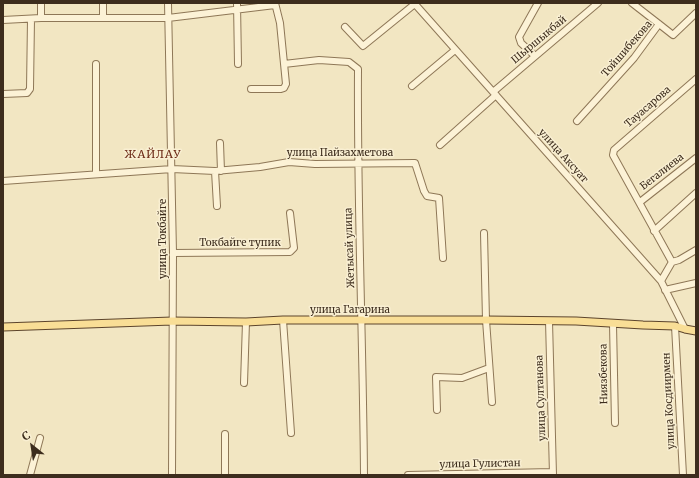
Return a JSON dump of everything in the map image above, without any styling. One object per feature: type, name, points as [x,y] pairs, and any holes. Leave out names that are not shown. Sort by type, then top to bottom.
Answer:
[{"type":"main road","name":"улица Гагарина","points":[[3,327],[172,321],[246,322],[283,320],[486,320],[675,326],[696,331]]},
{"type":"street","points":[[41,3],[41,18]]},
{"type":"street","points":[[103,3],[103,18]]},
{"type":"street","name":"улица Токбайге","points":[[168,3],[173,253],[172,475]]},
{"type":"street","points":[[345,27],[364,46],[415,3]]},
{"type":"street","name":"улица Аксуат","points":[[415,3],[661,282],[685,329]]},
{"type":"street","points":[[536,56],[519,40],[538,3]]},
{"type":"street","name":"Шыршыкбай","points":[[440,145],[536,56],[598,3]]},
{"type":"street","points":[[632,3],[659,24]]},
{"type":"street","points":[[3,20],[41,18],[168,18],[237,6],[275,4],[280,23],[286,84],[284,88],[251,89]]},
{"type":"street","points":[[237,6],[238,64]]},
{"type":"street","name":"Тойшибекова","points":[[577,121],[634,58],[659,24],[673,35],[696,13]]},
{"type":"street","points":[[3,94],[27,93],[30,89],[31,19]]},
{"type":"street","points":[[412,86],[455,50]]},
{"type":"street","name":"Жетысай улица","points":[[284,64],[319,60],[349,62],[358,69],[358,162],[364,475]]},
{"type":"street","points":[[96,64],[96,174]]},
{"type":"street","name":"Тауасарова","points":[[640,202],[613,155],[614,150],[696,79]]},
{"type":"street","points":[[217,206],[220,143]]},
{"type":"street","name":"Бегалиева","points":[[640,202],[696,158]]},
{"type":"street","name":"улица Пайзахметова","points":[[3,181],[172,169],[218,171],[260,167],[289,162],[315,164],[358,162],[415,163],[427,196],[439,198],[443,258]]},
{"type":"street","points":[[654,230],[696,192]]},
{"type":"street","points":[[640,202],[672,262]]},
{"type":"street","name":"Токбайге тупик","points":[[173,253],[290,252],[294,248],[290,213]]},
{"type":"street","points":[[484,232],[486,320],[492,402]]},
{"type":"street","points":[[661,282],[672,262],[679,260],[696,250]]},
{"type":"street","points":[[664,290],[696,283]]},
{"type":"street","points":[[283,320],[291,433]]},
{"type":"street","name":"улица Султанова","points":[[549,321],[553,474]]},
{"type":"street","points":[[244,383],[246,322]]},
{"type":"street","name":"Ниязбекова","points":[[613,324],[615,423]]},
{"type":"street","name":"улица Косдиирмен","points":[[675,326],[683,475]]},
{"type":"street","points":[[436,410],[436,377],[462,378],[489,368]]},
{"type":"street","points":[[225,434],[225,475]]},
{"type":"street","points":[[30,475],[40,438]]},
{"type":"street","name":"улица Гулистан","points":[[408,475],[553,474]]},
{"type":"district","name":"ЖАЙЛАУ","points":[[153,155]]}]
